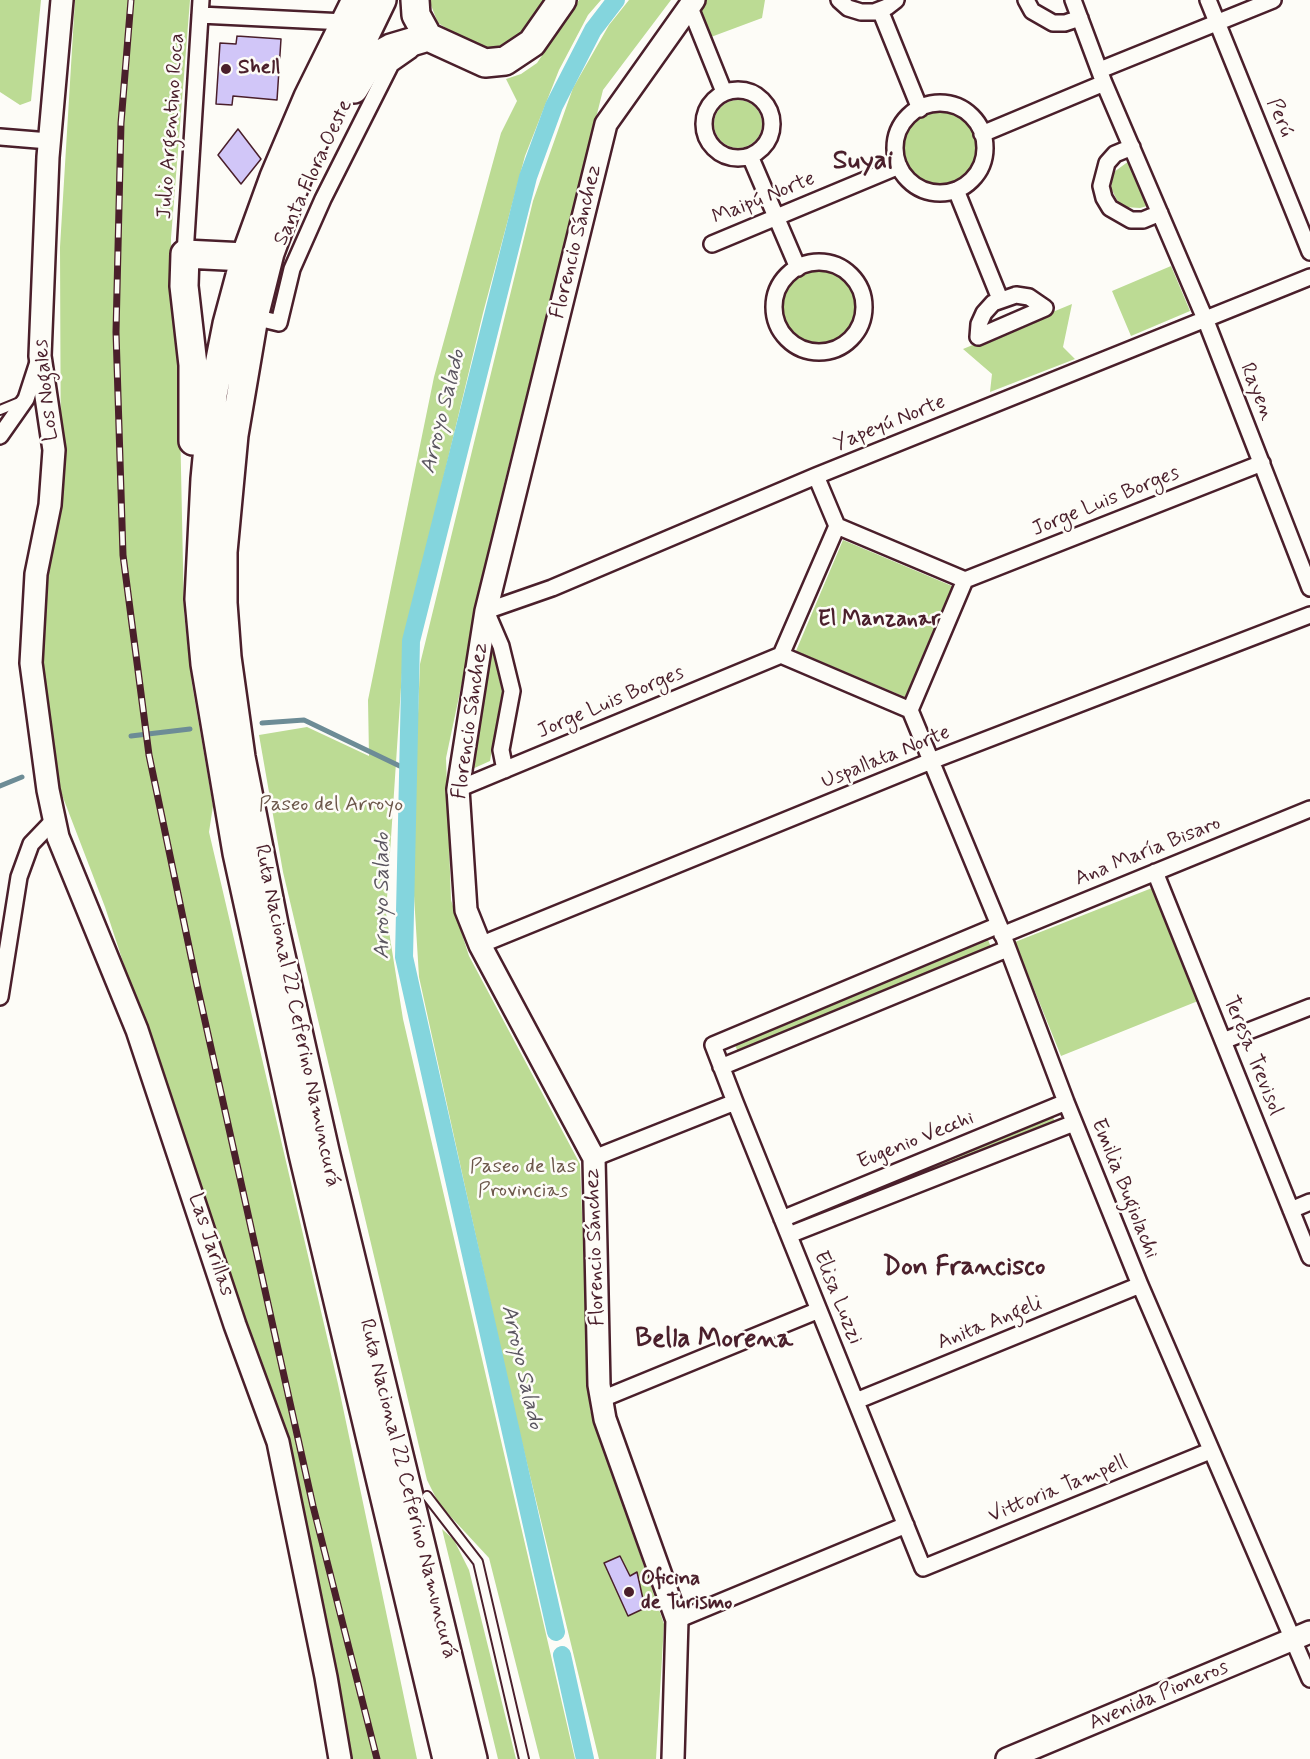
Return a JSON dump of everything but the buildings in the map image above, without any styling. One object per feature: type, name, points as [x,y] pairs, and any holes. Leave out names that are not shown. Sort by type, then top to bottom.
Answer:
[{"type":"highway","name":"Ruta Nacional 22 Ceferino Namuncurá","points":[[382,0],[257,255],[227,324],[213,395],[205,478],[200,598],[205,664],[237,853],[303,1154],[447,1759]]},
{"type":"highway","points":[[415,0],[416,15],[429,37],[486,63],[505,61],[532,44],[562,0]]},
{"type":"highway","name":"Ruta Nacional 22 Ceferino Namuncurá","points":[[351,7],[274,177],[257,255],[254,317],[234,435],[223,552],[227,657],[241,757],[275,929],[325,1150],[473,1759]]},
{"type":"highway","points":[[200,598],[193,451],[193,365],[183,286],[185,254],[257,255],[362,73],[373,58],[391,48],[429,37]]},
{"type":"highway","points":[[381,1380],[427,1497],[491,1759]]},
{"type":"street","name":"Los Nogales","points":[[41,743],[31,663],[36,574],[50,505],[54,450],[40,356],[50,141],[62,0]]},
{"type":"street","points":[[839,0],[849,8],[861,12],[880,10],[896,0]]},
{"type":"street","points":[[1026,0],[1032,11],[1053,23],[1065,23],[1080,18]]},
{"type":"street","name":"Rayen","points":[[1073,0],[1102,76],[1206,321],[1310,588]]},
{"type":"street","name":"Perú","points":[[1208,0],[1310,252]]},
{"type":"street","points":[[982,134],[1217,23],[1273,0]]},
{"type":"street","points":[[691,3],[724,92]]},
{"type":"street","name":"Florencio Sánchez","points":[[673,1759],[677,1620],[605,1419],[602,1399],[594,1158],[480,945],[466,910],[458,789],[486,611],[606,124],[691,3]]},
{"type":"street","points":[[201,8],[351,7]]},
{"type":"street","name":"Julio Argentino Roca","points":[[185,254],[201,8]]},
{"type":"street","points":[[880,10],[920,109]]},
{"type":"street","name":"Santa Flora Oeste","points":[[254,317],[279,323],[292,269],[369,102],[391,64],[429,37]]},
{"type":"street","points":[[743,89],[754,93],[769,109],[772,119],[768,141],[750,156],[729,157],[718,152],[705,133],[706,110],[712,100],[724,92],[743,89]]},
{"type":"street","points":[[945,104],[960,108],[972,116],[982,134],[985,156],[980,170],[971,182],[956,190],[944,193],[930,192],[916,187],[899,166],[895,149],[898,134],[905,120],[920,109],[945,104]]},
{"type":"street","points":[[0,137],[50,141]]},
{"type":"street","points":[[1132,147],[1115,154],[1107,163],[1101,186],[1104,198],[1110,208],[1131,220],[1143,220],[1160,213]]},
{"type":"street","points":[[750,156],[798,268]]},
{"type":"street","name":"Maipú Norte","points":[[712,244],[899,166]]},
{"type":"street","points":[[956,190],[1000,299]]},
{"type":"street","points":[[819,262],[832,264],[844,269],[861,290],[864,310],[858,329],[849,340],[837,348],[823,352],[801,347],[783,334],[776,321],[774,306],[777,292],[784,279],[798,268],[819,262]]},
{"type":"street","name":"Yapeyú Norte","points":[[486,611],[552,588],[816,476],[1206,321],[1310,277]]},
{"type":"street","points":[[0,436],[26,399],[40,356]]},
{"type":"street","name":"Jorge Luis Borges","points":[[965,580],[1262,463]]},
{"type":"street","points":[[816,476],[837,526],[965,580],[910,710],[781,655],[837,526]]},
{"type":"street","name":"Florencio Sánchez","points":[[486,611],[501,646],[512,691],[501,750],[505,770]]},
{"type":"street","name":"Uspallata Norte","points":[[480,945],[931,761],[1310,615]]},
{"type":"street","name":"Jorge Luis Borges","points":[[458,789],[781,655]]},
{"type":"street","name":"Emilia Bugiolachi","points":[[910,710],[1003,936],[1074,1123],[1140,1285],[1210,1451],[1301,1636],[1309,1674]]},
{"type":"street","name":"Las Jarillas","points":[[41,743],[58,837],[137,1030],[235,1324],[278,1442],[326,1677],[340,1759]]},
{"type":"street","name":"Ana María Bisaro","points":[[721,1067],[1003,936],[1310,810]]},
{"type":"street","points":[[0,998],[19,877],[31,844],[54,820]]},
{"type":"street","name":"Teresa Trevisol","points":[[1155,872],[1310,1257]]},
{"type":"street","name":"Ana María Bisaro","points":[[713,1045],[1003,936]]},
{"type":"street","points":[[1223,1041],[1310,1006]]},
{"type":"street","name":"Elisa Luzzi","points":[[713,1045],[923,1568]]},
{"type":"street","points":[[594,1158],[735,1102]]},
{"type":"street","name":"Eugenio Vecchi","points":[[782,1219],[1066,1102]]},
{"type":"street","name":"Eugenio Vecchi","points":[[789,1235],[1074,1123]]},
{"type":"street","points":[[1291,1210],[1310,1202]]},
{"type":"street","name":"Anita Angeli","points":[[856,1401],[1140,1285]]},
{"type":"street","points":[[602,1399],[819,1310]]},
{"type":"street","name":"Vittoria Tampell","points":[[923,1568],[1210,1451]]},
{"type":"street","points":[[677,1620],[906,1524]]},
{"type":"street","name":"Avenida Pioneros","points":[[1007,1759],[1301,1636]]},
{"type":"lane","points":[[0,410],[26,399]]},
{"type":"lane","points":[[427,1497],[478,1562],[524,1759]]},
{"type":"green space","points":[[0,0],[41,0],[31,101],[20,105],[0,92]]},
{"type":"green space","points":[[75,0],[190,0],[171,238],[172,290],[178,326],[184,613],[192,684],[213,806],[209,832],[338,1384],[417,1759],[346,1759],[280,1411],[238,1312],[105,907],[54,774],[42,696],[42,637],[47,578],[61,502],[60,247]]},
{"type":"green space","points":[[429,0],[544,0],[517,37],[498,48],[481,50],[438,23]]},
{"type":"green space","name":"Paseo del Arroyo","points":[[579,0],[601,0],[588,15],[559,70],[525,156],[483,313],[404,642],[386,913],[403,1019],[575,1759],[540,1759],[489,1558],[439,1504],[427,1480],[283,872],[259,735],[307,727],[369,756],[368,700],[434,377],[501,133],[517,101],[506,79],[521,74],[537,63]]},
{"type":"green space","name":"Paseo de las Provincias","points":[[629,0],[671,0],[603,90],[504,484],[446,758],[451,900],[469,956],[580,1164],[590,1410],[664,1624],[656,1759],[599,1759],[514,1410],[419,977],[412,863],[420,664],[533,201],[573,88],[609,25]]},
{"type":"green space","points":[[702,0],[765,0],[762,18],[711,37],[699,4]]},
{"type":"green space","points":[[733,100],[743,100],[755,107],[762,119],[762,129],[755,141],[743,148],[733,148],[718,137],[714,129],[714,119],[725,104]]},
{"type":"green space","points":[[940,112],[960,118],[970,128],[976,148],[970,168],[960,178],[940,184],[920,178],[910,168],[904,148],[910,128],[920,118]]},
{"type":"green space","points":[[1129,161],[1147,206],[1125,207],[1118,202],[1111,188],[1114,172]]},
{"type":"green space","points":[[1171,266],[1190,311],[1131,336],[1112,291]]},
{"type":"green space","points":[[819,271],[839,277],[849,287],[855,307],[849,327],[839,337],[819,343],[799,337],[789,327],[783,307],[789,287],[799,277]]},
{"type":"green space","points":[[1072,304],[1063,347],[1075,359],[990,392],[992,374],[963,349]]},
{"type":"green space","points":[[843,540],[952,586],[905,697],[796,651]]},
{"type":"green space","points":[[492,646],[502,692],[490,761],[470,770]]},
{"type":"green space","points":[[1152,888],[1198,1001],[1061,1056],[1015,942]]},
{"type":"green space","points":[[988,940],[991,947],[738,1052],[735,1045]]},
{"type":"green space","points":[[1052,1115],[1055,1122],[801,1224],[798,1217]]},
{"type":"green space","points":[[442,1529],[454,1540],[469,1570],[516,1759],[498,1759]]},
{"type":"waterway","name":"Arroyo Salado","points":[[556,1632],[404,957],[411,641],[528,177],[554,106],[593,30],[616,0]]},
{"type":"waterway","points":[[262,723],[304,720],[408,770]]},
{"type":"waterway","points":[[131,736],[190,729]]},
{"type":"waterway","points":[[0,786],[22,777]]},
{"type":"waterway","name":"Arroyo Salado","points":[[562,1655],[585,1759]]},
{"type":"railway","points":[[131,0],[121,123],[116,332],[123,555],[149,755],[197,985],[313,1506],[377,1759]]},
{"type":"place","name":"Shell","points":[[226,69]]},
{"type":"place","name":"Oficina de Turismo","points":[[629,1592]]},
{"type":"district","name":"Suyai","points":[[863,162]]},
{"type":"district","name":"El Manzanar","points":[[879,620]]},
{"type":"district","name":"Don Francisco","points":[[964,1268]]},
{"type":"district","name":"Bella Morena","points":[[714,1340]]}]
